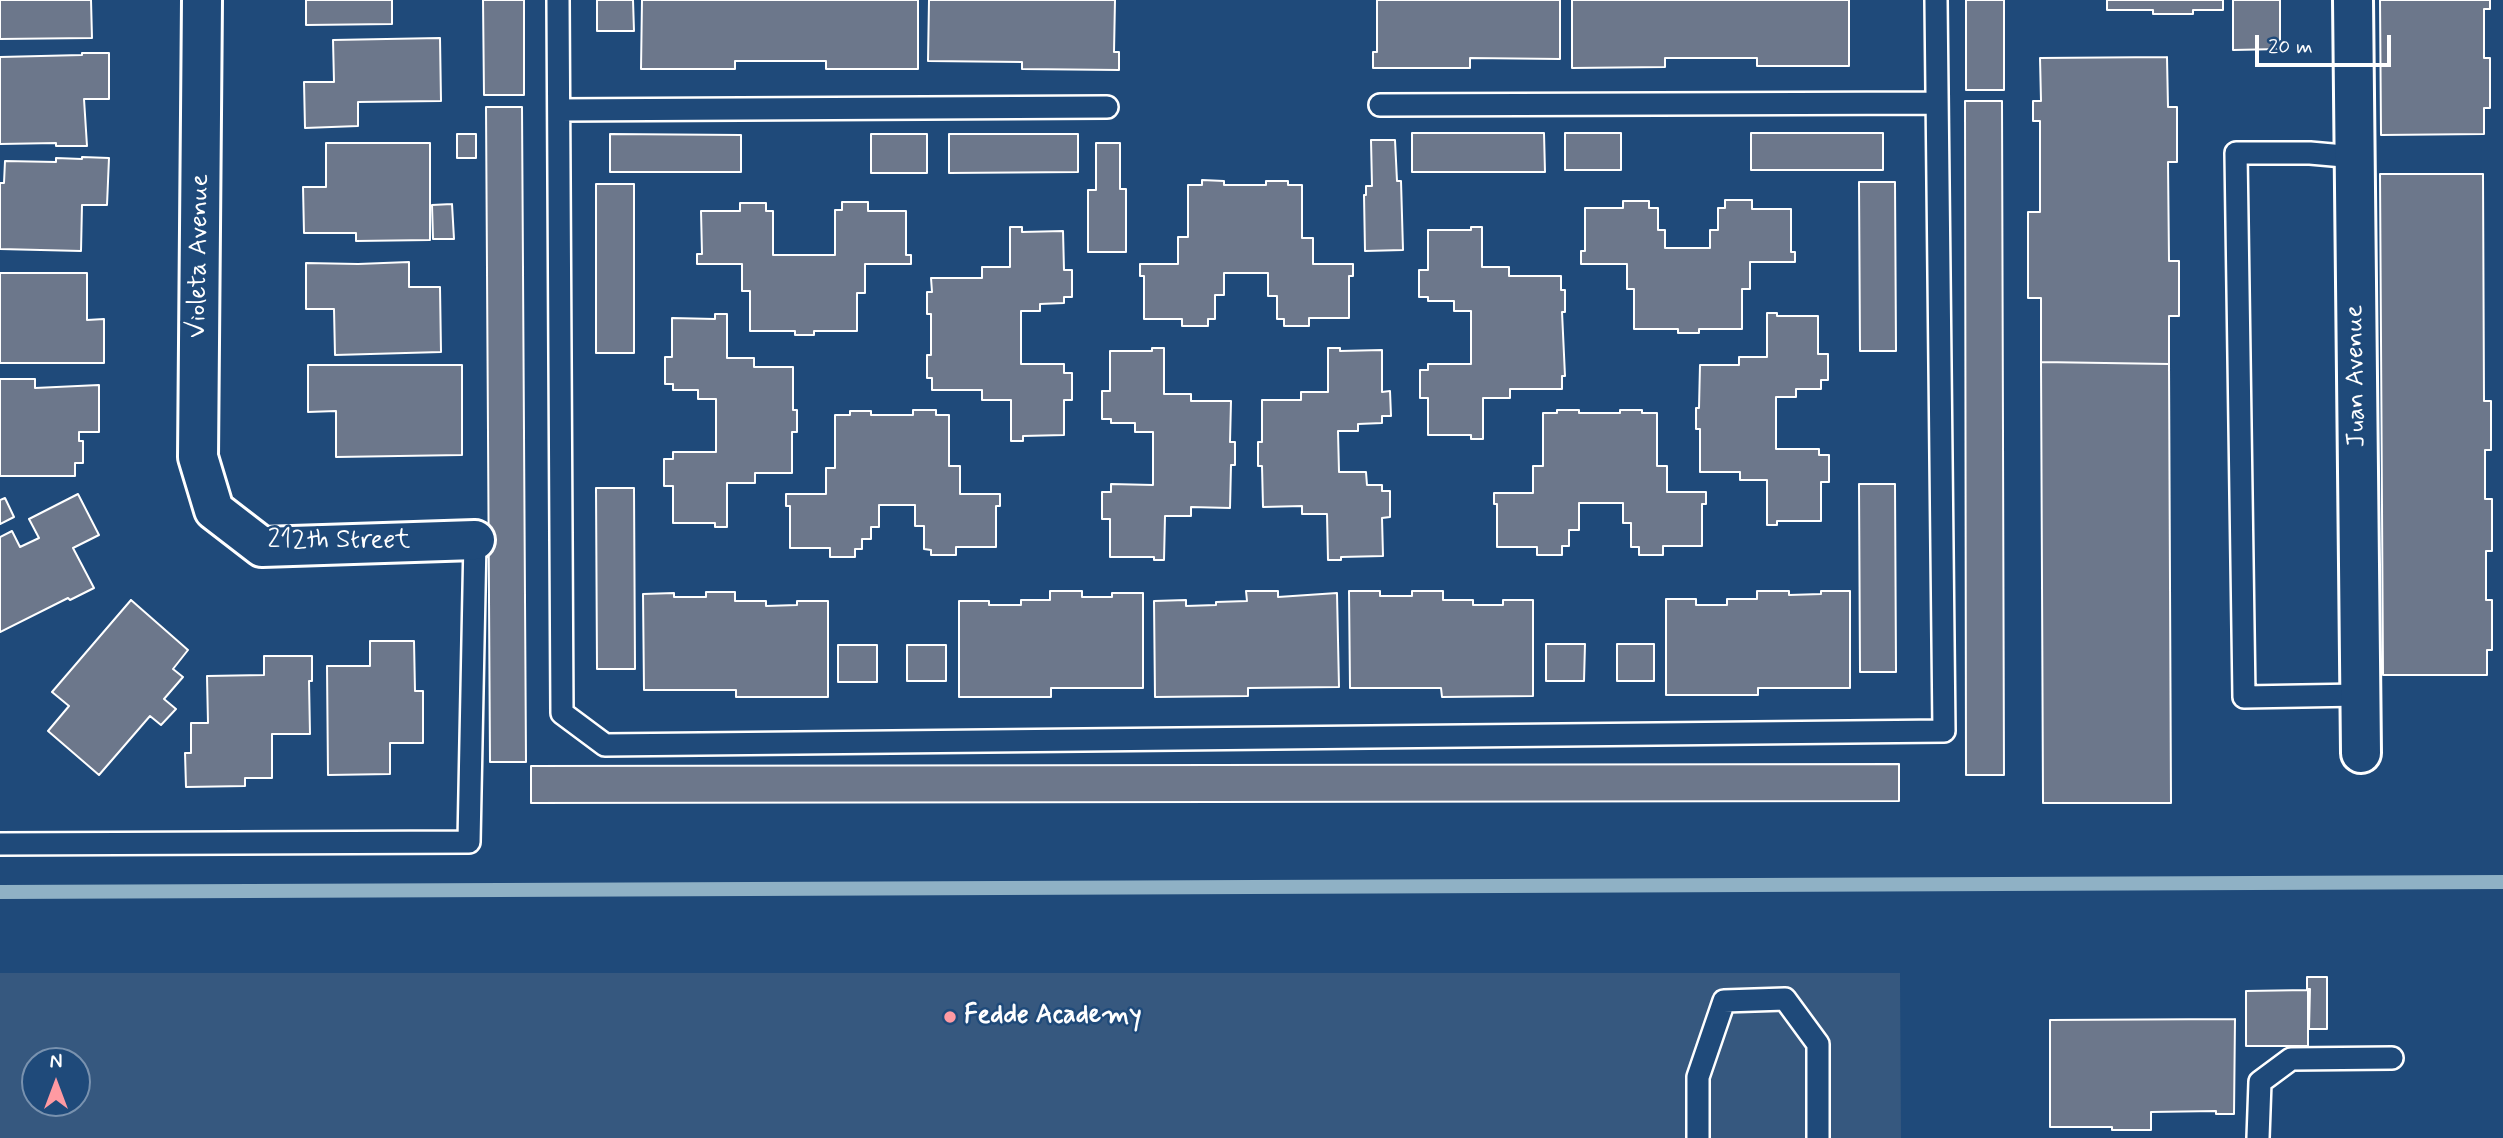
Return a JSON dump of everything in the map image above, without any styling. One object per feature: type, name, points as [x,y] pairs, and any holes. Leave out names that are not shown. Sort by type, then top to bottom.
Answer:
[{"type":"street","name":"Violeta Avenue","points":[[202,0],[198,457],[214,510]]},
{"type":"street","name":"Juan Avenue","points":[[2353,0],[2361,753]]},
{"type":"street","name":"212th Street","points":[[214,510],[262,547],[475,540]]},
{"type":"lane","points":[[558,0],[562,713],[605,745],[1944,731],[1936,0]]},
{"type":"lane","points":[[1380,105],[1937,103]]},
{"type":"lane","points":[[559,110],[1107,107]]},
{"type":"lane","points":[[2355,157],[2310,153],[2236,153],[2244,697],[2360,695]]},
{"type":"lane","points":[[0,844],[469,842],[475,540]]},
{"type":"lane","points":[[1698,1138],[1698,1077],[1724,1001],[1785,999],[1818,1044],[1818,1138]]},
{"type":"lane","points":[[2258,1138],[2260,1082],[2291,1059],[2392,1058]]},
{"type":"shaded area","name":"Fedde Academy","points":[[0,973],[1900,973],[1901,1138],[0,1138]]},
{"type":"building","points":[[0,0],[91,0],[92,38],[0,39]]},
{"type":"building","points":[[306,0],[392,0],[392,24],[306,25]]},
{"type":"building","points":[[483,0],[524,0],[524,95],[484,95]]},
{"type":"building","points":[[597,0],[633,0],[634,31],[597,31]]},
{"type":"building","points":[[642,0],[918,0],[918,69],[826,69],[826,61],[735,61],[735,69],[641,69]]},
{"type":"building","points":[[929,0],[1115,0],[1114,52],[1119,52],[1119,70],[1022,69],[1022,62],[928,61]]},
{"type":"building","points":[[1377,0],[1560,0],[1560,59],[1470,58],[1470,68],[1373,68],[1373,52],[1377,52]]},
{"type":"building","points":[[1572,0],[1849,0],[1849,66],[1757,66],[1757,58],[1665,58],[1665,67],[1572,68]]},
{"type":"building","points":[[1966,0],[2004,0],[2004,90],[1966,90]]},
{"type":"building","points":[[2107,0],[2223,0],[2223,10],[2193,10],[2193,14],[2153,14],[2153,10],[2107,10]]},
{"type":"building","points":[[2233,0],[2280,0],[2280,49],[2233,50]]},
{"type":"building","points":[[2380,0],[2490,0],[2490,9],[2484,9],[2484,58],[2490,58],[2490,108],[2484,108],[2484,134],[2381,135]]},
{"type":"building","points":[[440,38],[441,101],[358,102],[358,126],[305,128],[304,82],[334,82],[333,40]]},
{"type":"building","points":[[109,53],[109,99],[84,99],[87,146],[56,146],[56,143],[0,144],[0,57]]},
{"type":"building","points":[[2167,57],[2168,107],[2177,107],[2177,162],[2168,162],[2169,261],[2179,261],[2179,316],[2169,316],[2169,364],[2041,362],[2041,298],[2028,298],[2028,212],[2040,212],[2040,121],[2033,121],[2033,101],[2041,101],[2040,58]]},
{"type":"building","points":[[1965,101],[2002,101],[2004,775],[1966,775]]},
{"type":"building","points":[[486,107],[522,107],[526,762],[490,762]]},
{"type":"building","points":[[1412,133],[1544,133],[1545,172],[1412,172]]},
{"type":"building","points":[[1565,133],[1621,133],[1621,170],[1565,170]]},
{"type":"building","points":[[1751,133],[1883,133],[1883,170],[1751,170]]},
{"type":"building","points":[[457,134],[476,134],[476,158],[457,158]]},
{"type":"building","points":[[610,134],[741,135],[741,172],[610,172]]},
{"type":"building","points":[[871,134],[927,134],[927,173],[871,173]]},
{"type":"building","points":[[949,134],[1078,134],[1078,172],[949,173]]},
{"type":"building","points":[[1371,140],[1395,140],[1397,181],[1401,181],[1403,250],[1365,251],[1364,195],[1366,186],[1372,186]]},
{"type":"building","points":[[326,143],[430,143],[430,240],[356,241],[356,233],[304,233],[303,187],[326,187]]},
{"type":"building","points":[[1096,143],[1120,143],[1120,189],[1126,189],[1126,252],[1088,252],[1088,190],[1096,190]]},
{"type":"building","points":[[56,158],[109,158],[107,205],[82,205],[81,251],[0,249],[0,183],[4,183],[5,161],[56,162]]},
{"type":"building","points":[[2380,174],[2483,174],[2484,401],[2491,401],[2491,450],[2485,450],[2485,499],[2492,499],[2492,551],[2486,551],[2486,600],[2492,600],[2492,650],[2487,650],[2487,675],[2383,675]]},
{"type":"building","points":[[1202,180],[1224,181],[1224,185],[1266,185],[1266,181],[1288,181],[1288,185],[1302,185],[1302,238],[1313,238],[1313,264],[1353,264],[1353,276],[1349,276],[1349,318],[1309,318],[1309,326],[1284,326],[1284,319],[1277,319],[1277,296],[1268,296],[1268,273],[1224,273],[1224,295],[1215,295],[1215,319],[1208,319],[1208,326],[1182,326],[1182,319],[1144,319],[1144,276],[1140,276],[1140,264],[1178,264],[1178,237],[1188,237],[1188,185],[1202,185]]},
{"type":"building","points":[[1859,182],[1895,182],[1896,351],[1860,351]]},
{"type":"building","points":[[596,184],[634,184],[634,353],[596,353]]},
{"type":"building","points":[[1725,200],[1752,200],[1752,209],[1791,209],[1791,252],[1795,252],[1795,262],[1750,262],[1750,289],[1742,289],[1742,329],[1699,329],[1699,333],[1678,333],[1678,329],[1634,329],[1634,289],[1627,289],[1627,264],[1581,264],[1581,251],[1585,251],[1585,208],[1623,208],[1623,201],[1649,201],[1649,208],[1658,208],[1658,230],[1665,230],[1665,248],[1710,248],[1710,230],[1718,230],[1718,208],[1725,208]]},
{"type":"building","points":[[842,202],[868,202],[868,211],[906,211],[906,255],[911,255],[911,264],[865,264],[865,293],[857,293],[857,331],[814,331],[814,335],[795,335],[795,331],[750,331],[750,291],[742,291],[742,264],[697,264],[697,254],[702,254],[701,211],[740,211],[740,203],[766,203],[766,211],[773,211],[773,255],[835,255],[835,210],[842,210]]},
{"type":"building","points":[[452,204],[454,239],[433,239],[432,205]]},
{"type":"building","points":[[1010,227],[1022,227],[1022,232],[1063,231],[1064,270],[1072,270],[1072,297],[1064,297],[1064,303],[1040,304],[1040,311],[1021,311],[1021,364],[1064,364],[1064,373],[1072,373],[1072,400],[1064,400],[1064,435],[1023,436],[1023,441],[1011,441],[1011,400],[982,400],[982,390],[932,390],[932,378],[927,378],[927,355],[931,355],[931,314],[927,314],[927,292],[932,292],[931,278],[982,278],[982,267],[1010,267]]},
{"type":"building","points":[[1471,227],[1482,227],[1482,267],[1509,267],[1509,276],[1561,276],[1561,290],[1565,290],[1565,312],[1562,312],[1565,376],[1562,376],[1562,389],[1510,389],[1510,398],[1483,398],[1483,439],[1471,439],[1471,435],[1428,435],[1428,398],[1420,398],[1420,370],[1428,370],[1428,364],[1471,364],[1471,311],[1454,311],[1454,301],[1428,301],[1428,297],[1419,297],[1419,270],[1428,270],[1428,230],[1471,230]]},
{"type":"building","points":[[409,262],[409,287],[440,287],[441,352],[335,355],[334,309],[306,309],[306,263]]},
{"type":"building","points":[[0,273],[87,273],[87,320],[104,319],[104,363],[0,363]]},
{"type":"building","points":[[1767,313],[1777,313],[1777,316],[1818,316],[1818,354],[1828,354],[1828,380],[1821,380],[1821,389],[1796,389],[1796,397],[1776,397],[1776,449],[1819,449],[1819,455],[1829,455],[1829,482],[1821,482],[1821,521],[1777,521],[1777,525],[1767,525],[1767,480],[1740,480],[1740,472],[1700,472],[1700,429],[1696,429],[1696,408],[1699,408],[1700,365],[1739,365],[1739,357],[1767,357]]},
{"type":"building","points":[[715,314],[727,314],[727,358],[754,358],[754,367],[793,367],[793,410],[797,410],[797,432],[792,432],[792,473],[755,473],[755,483],[727,483],[727,527],[715,527],[715,523],[673,523],[673,486],[664,486],[664,459],[673,459],[673,452],[716,452],[716,399],[698,399],[698,390],[673,390],[673,384],[665,384],[665,357],[672,357],[672,318],[715,319]]},
{"type":"building","points":[[1152,348],[1164,348],[1164,394],[1191,394],[1191,401],[1231,401],[1230,442],[1235,442],[1235,465],[1231,465],[1230,508],[1191,507],[1191,516],[1165,516],[1164,560],[1154,560],[1154,557],[1110,557],[1110,519],[1102,519],[1102,492],[1111,492],[1111,484],[1153,485],[1153,432],[1135,432],[1135,423],[1111,423],[1111,419],[1102,419],[1102,391],[1110,391],[1110,351],[1152,351]]},
{"type":"building","points":[[1328,348],[1340,348],[1340,351],[1382,350],[1382,392],[1390,391],[1391,416],[1382,416],[1382,423],[1358,424],[1358,431],[1338,431],[1339,472],[1366,472],[1367,485],[1382,485],[1382,491],[1390,491],[1390,517],[1382,518],[1383,556],[1328,560],[1327,514],[1302,514],[1302,506],[1263,507],[1262,466],[1258,466],[1258,442],[1262,442],[1262,400],[1301,400],[1301,392],[1328,392]]},
{"type":"building","points":[[2041,362],[2169,364],[2171,803],[2043,803]]},
{"type":"building","points":[[308,365],[462,365],[462,455],[336,457],[336,411],[308,412]]},
{"type":"building","points":[[0,379],[35,379],[35,388],[99,385],[99,432],[79,432],[79,441],[83,441],[83,463],[75,463],[75,476],[0,476]]},
{"type":"building","points":[[913,410],[936,410],[936,415],[949,415],[949,466],[960,466],[960,494],[1000,494],[1000,506],[996,506],[996,547],[956,547],[956,555],[931,555],[931,550],[924,549],[924,526],[915,526],[915,505],[879,505],[879,527],[871,527],[871,539],[862,539],[862,549],[855,549],[855,557],[830,557],[830,548],[790,548],[790,506],[786,506],[786,494],[826,494],[826,468],[835,468],[835,415],[850,415],[850,411],[871,411],[871,415],[913,415]]},
{"type":"building","points":[[1557,410],[1620,413],[1620,410],[1642,410],[1642,413],[1657,413],[1657,466],[1667,466],[1667,492],[1706,492],[1706,504],[1702,504],[1702,546],[1663,546],[1663,555],[1639,555],[1639,547],[1631,547],[1631,523],[1623,523],[1623,503],[1579,503],[1579,530],[1569,530],[1569,546],[1562,546],[1562,555],[1537,555],[1537,547],[1497,547],[1497,504],[1494,504],[1494,493],[1533,493],[1533,466],[1543,466],[1543,413],[1557,413]]},
{"type":"building","points":[[1859,484],[1895,484],[1896,672],[1860,672]]},
{"type":"building","points":[[596,488],[634,488],[635,669],[597,669]]},
{"type":"building","points":[[78,494],[99,535],[73,548],[94,588],[0,632],[0,537],[12,531],[20,547],[39,538],[29,519]]},
{"type":"building","points":[[5,498],[14,517],[0,524],[0,500]]},
{"type":"building","points":[[1050,591],[1082,591],[1082,597],[1143,593],[1143,688],[1051,688],[1051,697],[959,697],[959,601],[1021,605],[1021,600],[1050,600]]},
{"type":"building","points":[[1246,591],[1278,591],[1278,597],[1337,593],[1339,687],[1248,688],[1248,696],[1155,697],[1154,601],[1186,600],[1186,606],[1216,605],[1216,602],[1247,601]]},
{"type":"building","points":[[1349,591],[1380,591],[1380,596],[1412,596],[1412,591],[1443,591],[1443,600],[1473,600],[1473,605],[1503,605],[1503,600],[1533,600],[1533,696],[1442,697],[1441,688],[1350,688]]},
{"type":"building","points":[[1757,591],[1789,591],[1789,595],[1850,591],[1850,688],[1758,688],[1758,695],[1666,695],[1666,599],[1696,599],[1696,605],[1727,605],[1727,599],[1757,599]]},
{"type":"building","points":[[706,592],[735,592],[735,601],[766,601],[766,606],[797,605],[797,601],[828,601],[828,697],[736,697],[736,690],[644,690],[643,594],[674,593],[674,597],[706,597]]},
{"type":"building","points":[[131,600],[188,650],[173,669],[183,677],[164,699],[176,709],[161,725],[150,716],[99,775],[48,731],[69,706],[52,692]]},
{"type":"building","points":[[370,641],[414,641],[415,691],[423,691],[423,743],[390,743],[390,774],[328,775],[327,666],[370,666]]},
{"type":"building","points":[[1546,644],[1585,644],[1584,681],[1546,681]]},
{"type":"building","points":[[1617,644],[1654,644],[1654,681],[1617,681]]},
{"type":"building","points":[[838,645],[877,645],[877,682],[838,682]]},
{"type":"building","points":[[907,645],[946,645],[946,681],[907,681]]},
{"type":"building","points":[[264,656],[312,656],[312,681],[309,681],[310,734],[272,734],[272,778],[245,778],[245,786],[186,787],[185,753],[191,753],[191,723],[208,723],[207,676],[264,675]]},
{"type":"building","points":[[1899,764],[1899,801],[531,803],[531,766]]},
{"type":"building","points":[[2307,977],[2327,977],[2327,1029],[2309,1029],[2310,989],[2307,989]]},
{"type":"building","points":[[2308,990],[2308,1046],[2246,1046],[2246,991]]},
{"type":"building","points":[[2235,1019],[2234,1114],[2216,1114],[2216,1111],[2151,1112],[2151,1130],[2050,1127],[2050,1020]]},
{"type":"waterway","points":[[0,892],[2503,882]]},
{"type":"place","name":"Fedde Academy","points":[[950,1017]]}]
